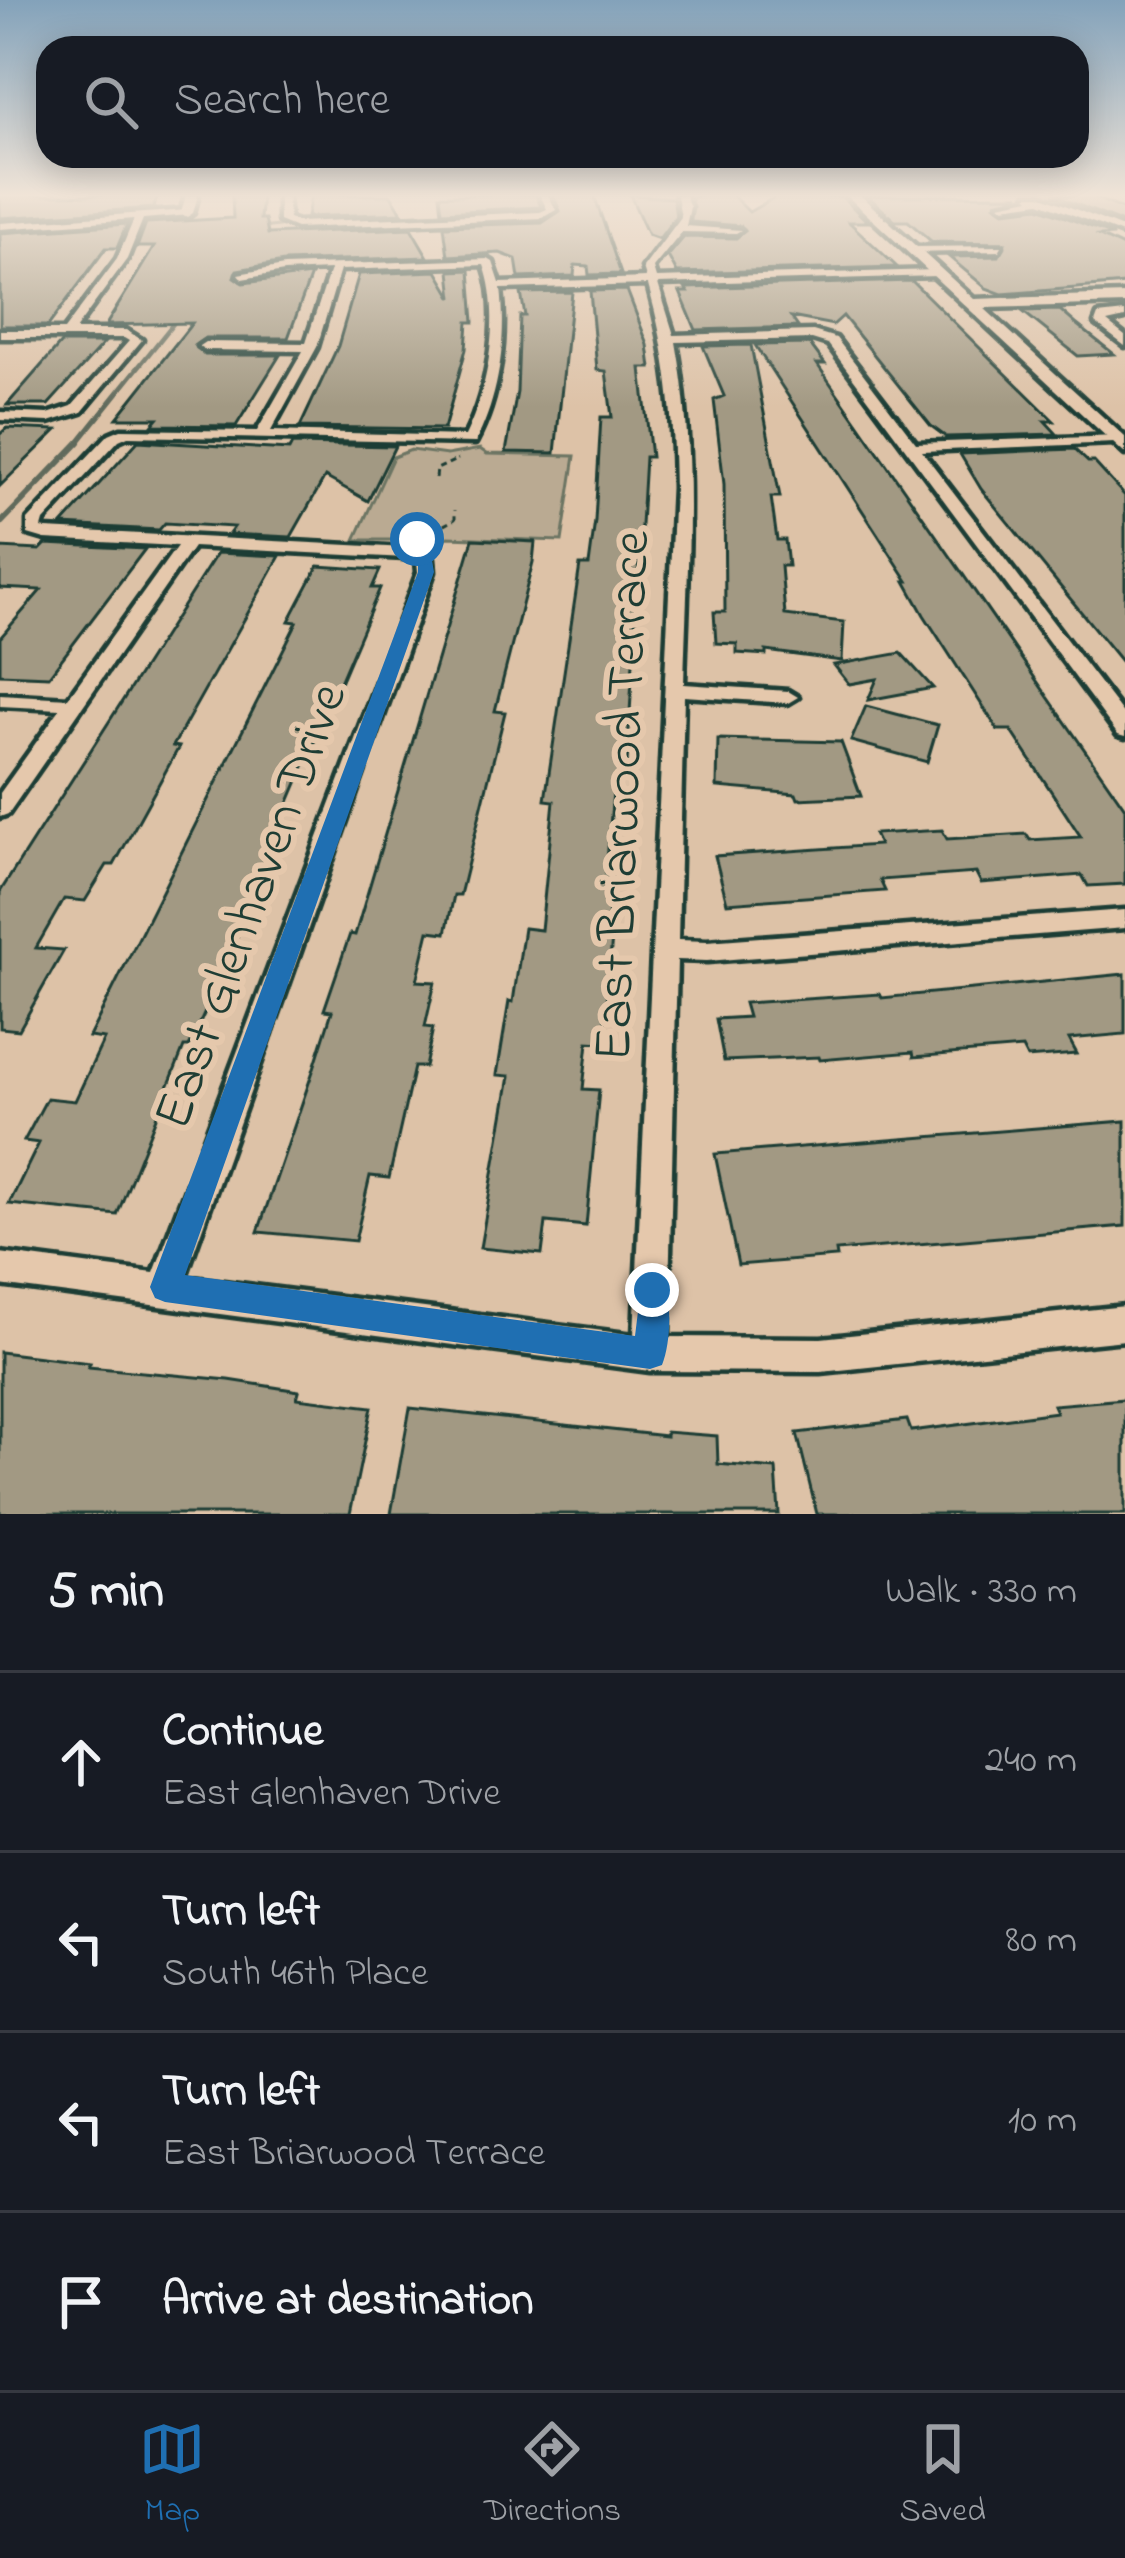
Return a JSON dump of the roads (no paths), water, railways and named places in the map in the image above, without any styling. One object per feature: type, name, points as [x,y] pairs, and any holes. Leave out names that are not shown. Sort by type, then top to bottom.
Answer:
[{"type":"street","points":[[68,334],[117,266]]},
{"type":"street","points":[[242,276],[377,266]]},
{"type":"street","points":[[189,541],[34,531],[36,520],[114,437],[126,432],[470,440],[493,354],[495,286],[489,266]]},
{"type":"street","points":[[650,266],[652,282]]},
{"type":"street","points":[[928,266],[1120,443]]},
{"type":"street","points":[[262,435],[311,347],[336,267]]},
{"type":"street","points":[[495,286],[936,273]]},
{"type":"street","name":"East Briarwood Terrace","points":[[650,1354],[682,449],[670,339],[652,282]]},
{"type":"street","points":[[970,304],[1125,299]]},
{"type":"street","points":[[1125,315],[1102,317],[1101,323],[1125,341]]},
{"type":"street","points":[[0,334],[134,336],[77,409],[65,416],[0,416]]},
{"type":"street","points":[[670,339],[825,336],[1125,730]]},
{"type":"street","points":[[206,346],[311,347]]},
{"type":"street","points":[[912,447],[1120,443]]},
{"type":"street","points":[[0,809],[189,541]]},
{"type":"street","name":"East Glenhaven Drive","points":[[165,1287],[426,572],[416,555],[189,541]]},
{"type":"street","points":[[674,689],[788,697]]},
{"type":"street","points":[[0,700],[74,704]]},
{"type":"street","points":[[665,949],[707,951],[1125,920]]},
{"type":"street","points":[[0,1269],[650,1354],[821,1354],[1125,1323]]},
{"type":"waterway","points":[[76,445],[180,315]]},
{"type":"waterway","points":[[0,524],[79,442]]}]
